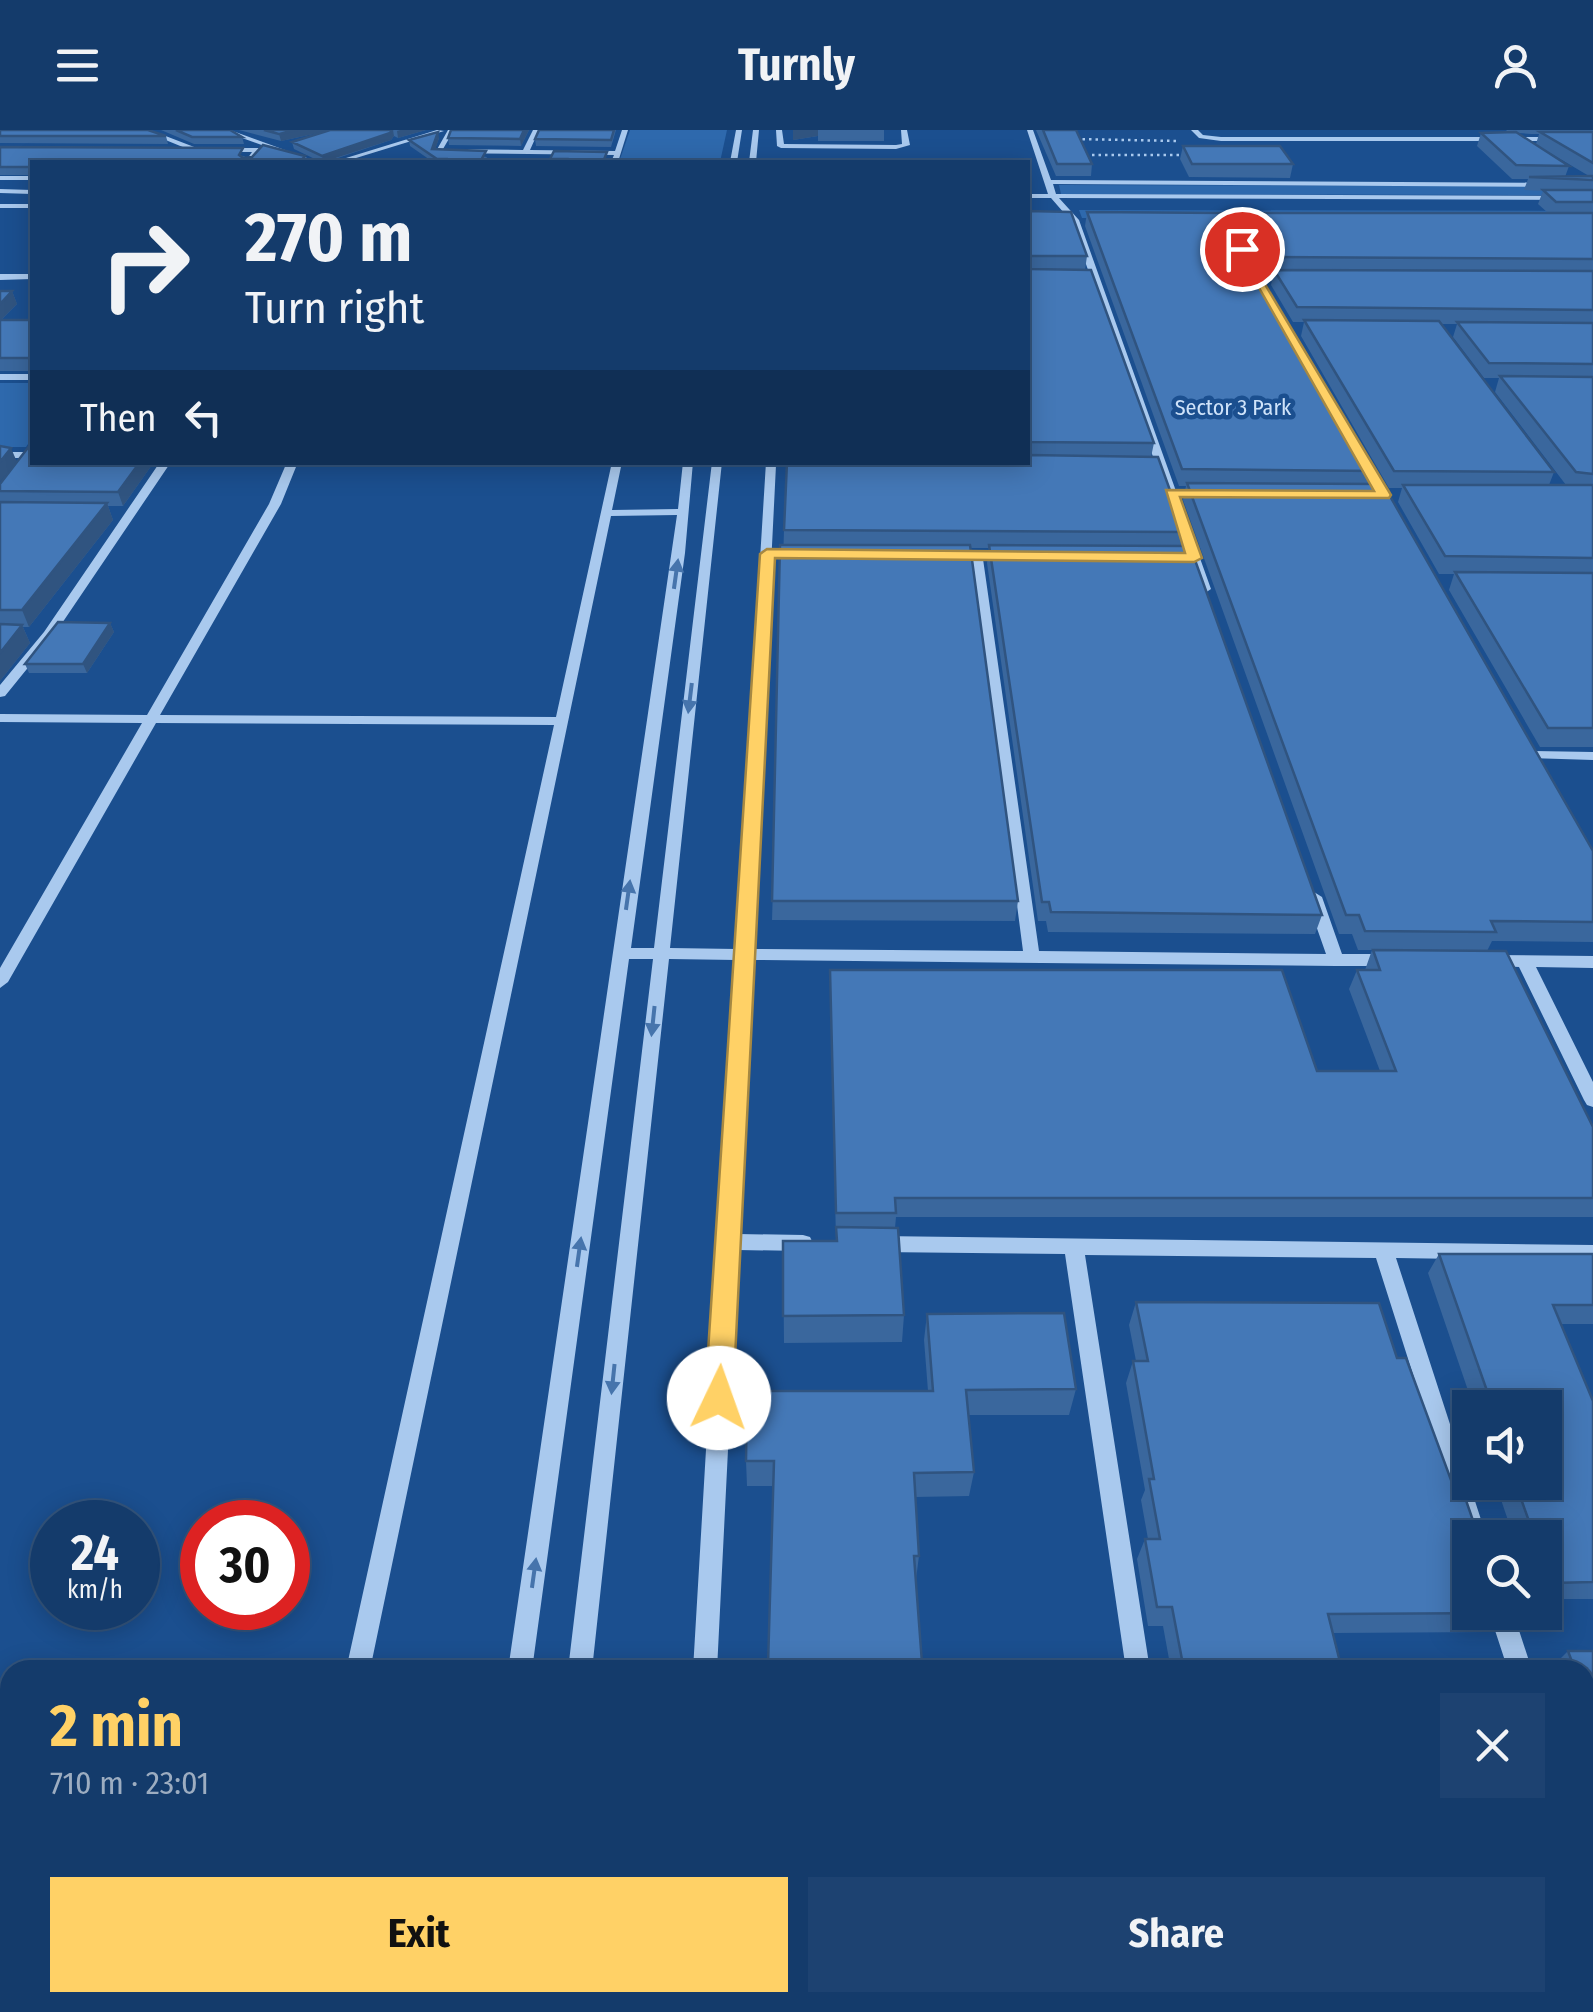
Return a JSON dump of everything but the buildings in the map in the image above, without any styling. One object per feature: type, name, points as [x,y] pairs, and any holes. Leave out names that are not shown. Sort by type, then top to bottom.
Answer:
[{"type":"street","points":[[144,130],[198,150]]},
{"type":"street","points":[[228,130],[309,160]]},
{"type":"street","points":[[448,130],[438,151],[616,158],[625,130]]},
{"type":"street","points":[[344,160],[448,130]]},
{"type":"street","points":[[525,152],[536,130]]},
{"type":"street","points":[[733,160],[739,130]]},
{"type":"street","points":[[753,160],[756,130]]},
{"type":"street","points":[[779,130],[781,146],[878,147],[906,144],[904,130]]},
{"type":"street","points":[[1030,130],[1046,182],[1075,220],[1207,594]]},
{"type":"street","points":[[1194,130],[1209,139],[1593,139]]},
{"type":"street","points":[[1500,130],[1529,148]]},
{"type":"street","points":[[158,150],[258,150],[292,144]]},
{"type":"street","points":[[250,160],[258,150]]},
{"type":"street","points":[[1572,176],[1591,186]]},
{"type":"street","points":[[0,178],[30,178]]},
{"type":"street","points":[[1046,182],[1591,186]]},
{"type":"street","points":[[0,192],[30,192]]},
{"type":"street","points":[[1030,196],[1593,198]]},
{"type":"street","points":[[1030,205],[1593,206]]},
{"type":"street","points":[[0,206],[30,206]]},
{"type":"street","points":[[1059,220],[1094,220]]},
{"type":"street","points":[[0,276],[30,277]]},
{"type":"street","points":[[1078,278],[1095,278]]},
{"type":"street","points":[[0,377],[30,374]]},
{"type":"street","points":[[0,455],[30,456]]},
{"type":"street","points":[[22,469],[30,459]]},
{"type":"street","points":[[0,693],[48,635],[164,465]]},
{"type":"street","points":[[0,982],[275,504],[292,465]]},
{"type":"street","points":[[360,1660],[616,465]]},
{"type":"street","points":[[521,1660],[688,465]]},
{"type":"street","points":[[581,1660],[717,465]]},
{"type":"street","points":[[705,1660],[743,954],[777,554],[771,465]]},
{"type":"street","points":[[1144,466],[1162,467]]},
{"type":"street","points":[[1172,493],[1191,493]]},
{"type":"street","points":[[607,513],[682,512]]},
{"type":"street","points":[[111,513],[130,513]]},
{"type":"street","points":[[939,555],[1017,556]]},
{"type":"street","points":[[977,556],[1032,957]]},
{"type":"street","points":[[1174,557],[1194,558]]},
{"type":"street","points":[[32,635],[48,635]]},
{"type":"street","points":[[0,718],[559,721]]},
{"type":"street","points":[[1525,740],[1544,772]]},
{"type":"street","points":[[1534,756],[1593,756]]},
{"type":"street","points":[[1310,887],[1336,960]]},
{"type":"street","points":[[620,952],[1412,960]]},
{"type":"street","points":[[1468,961],[1593,962]]},
{"type":"street","points":[[1525,962],[1593,1100]]},
{"type":"street","points":[[726,1242],[823,1243]]},
{"type":"street","points":[[862,1244],[1593,1253]]},
{"type":"street","points":[[1074,1246],[1136,1660]]},
{"type":"street","points":[[1383,1250],[1470,1520]]},
{"type":"street","points":[[1507,1630],[1517,1660]]},
{"type":"path","points":[[1077,139],[1184,142]]},
{"type":"path","points":[[1038,155],[1196,155]]},
{"type":"shaded area","points":[[630,130],[727,130],[720,160],[620,160]]},
{"type":"shaded area","points":[[1059,185],[1573,186],[1586,195],[1061,194]]},
{"type":"shaded area","points":[[1079,210],[1593,211],[1593,219],[1082,218]]},
{"type":"shaded area","points":[[0,383],[30,383],[30,441],[26,447],[0,447]]},
{"type":"route","points":[[719,1398],[767,554],[1194,558],[1172,493],[1384,495],[1242,249]]},
{"type":"park label","name":"Sector 3 Park","points":[[1233,407]]}]
